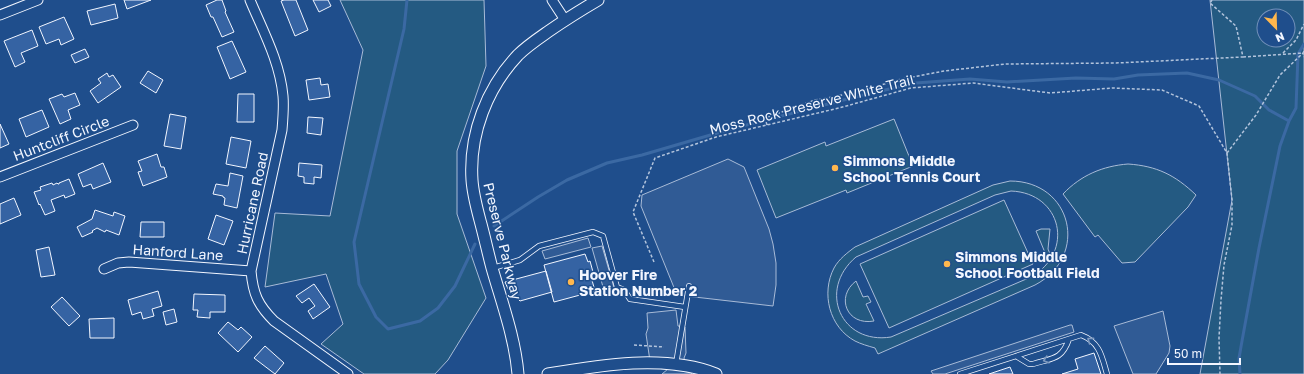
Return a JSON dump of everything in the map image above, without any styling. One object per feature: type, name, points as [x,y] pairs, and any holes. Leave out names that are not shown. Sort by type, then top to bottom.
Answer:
[{"type":"street","points":[[0,15],[38,0]]},
{"type":"street","name":"Hurricane Road","points":[[250,0],[276,60],[280,76],[284,112],[282,130],[251,271],[252,285],[258,303],[274,321],[348,374]]},
{"type":"street","points":[[552,0],[565,20]]},
{"type":"street","name":"Preserve Parkway","points":[[518,374],[516,355],[474,198],[472,179],[473,150],[478,124],[492,90],[518,55],[534,41],[598,0]]},
{"type":"street","name":"Huntcliff Circle","points":[[0,177],[133,125]]},
{"type":"street","name":"Hanford Lane","points":[[104,269],[118,263],[129,262],[251,271]]},
{"type":"street","points":[[548,374],[602,365],[636,363],[676,364],[716,374]]},
{"type":"lane","points":[[493,268],[520,260],[539,246],[593,232],[603,236],[617,287],[624,290],[630,299],[685,306]]},
{"type":"lane","points":[[676,364],[688,286]]},
{"type":"lane","points":[[960,374],[1082,335],[1095,343],[1100,352],[1107,374]]},
{"type":"lane","points":[[1016,356],[1029,364],[1057,357],[1062,354],[1069,339]]},
{"type":"path","points":[[1212,0],[1210,3],[1236,26],[1243,57]]},
{"type":"path","points":[[1283,54],[1296,40],[1304,24]]},
{"type":"path","points":[[767,124],[765,118],[815,100],[859,92],[897,80],[944,71],[1005,64],[1116,63],[1243,57],[1303,52]]},
{"type":"path","points":[[1303,52],[1304,57]]},
{"type":"path","points":[[1227,153],[1256,115],[1280,75],[1303,52]]},
{"type":"path","name":"Moss Rock Preserve White Trail","points":[[654,262],[633,212],[655,158],[716,137],[839,108],[911,88],[973,84],[1050,93],[1112,88],[1162,90],[1199,106],[1227,153],[1232,200],[1232,225],[1224,265],[1221,300],[1219,338],[1220,374]]},
{"type":"path","points":[[634,346],[648,345],[664,347]]},
{"type":"shaded area","points":[[340,0],[484,0],[486,66],[457,151],[457,214],[486,298],[448,360],[435,374],[364,374],[321,344],[343,324],[326,274],[265,287],[275,213],[330,216],[363,50]]},
{"type":"shaded area","points":[[1210,0],[1304,0],[1304,374],[1200,374],[1232,200]]},
{"type":"shaded area","name":"Simmons Middle School Tennis Court","points":[[894,119],[913,166],[847,193],[846,190],[776,218],[757,170],[825,142],[826,146]]},
{"type":"shaded area","points":[[728,159],[744,167],[769,229],[776,263],[776,285],[773,306],[677,295],[641,206],[642,195]]},
{"type":"shaded area","points":[[1128,164],[1157,169],[1181,182],[1196,195],[1188,207],[1135,262],[1122,263],[1098,235],[1095,237],[1063,194],[1077,182],[1101,169]]},
{"type":"shaded area","points":[[1010,181],[1031,184],[1048,193],[1060,206],[1066,222],[1068,239],[1063,257],[1052,272],[1035,285],[878,354],[875,348],[857,342],[846,335],[834,318],[830,309],[828,298],[830,278],[834,268],[841,259],[855,247],[993,185]],"holes":[[[1011,191],[1028,194],[1042,202],[1051,212],[1057,225],[1057,239],[1054,253],[1045,266],[1031,277],[891,337],[874,337],[859,333],[848,324],[840,312],[837,299],[838,285],[844,270],[856,257],[995,195]]]},
{"type":"shaded area","name":"Simmons Middle School Football Field","points":[[1004,200],[1033,264],[889,328],[860,264]]},
{"type":"shaded area","points":[[1041,229],[1050,229],[1048,249],[1050,254],[1046,255],[1036,231]]},
{"type":"shaded area","points":[[588,238],[591,247],[545,259],[542,251]]},
{"type":"shaded area","points":[[602,246],[615,291],[605,294],[592,248]]},
{"type":"shaded area","points":[[856,281],[863,297],[868,296],[871,302],[866,304],[874,321],[857,319],[851,315],[847,309],[845,302],[846,295]]},
{"type":"shaded area","points":[[676,310],[678,326],[685,327],[686,353],[684,358],[686,366],[692,374],[662,374],[668,369],[669,358],[650,361],[646,334],[648,328],[647,313]]},
{"type":"shaded area","points":[[1163,311],[1170,346],[1169,353],[1156,374],[1133,374],[1114,326]]},
{"type":"shaded area","points":[[1072,325],[1074,332],[945,374],[933,374],[931,371]]},
{"type":"building","points":[[124,0],[151,0],[127,9]]},
{"type":"building","points":[[217,0],[222,0],[226,11],[225,12],[234,32],[222,37],[206,5]]},
{"type":"building","points":[[296,0],[308,30],[295,36],[281,1]]},
{"type":"building","points":[[313,0],[328,0],[331,6],[319,12]]},
{"type":"building","points":[[115,4],[118,18],[91,25],[87,11]]},
{"type":"building","points":[[64,17],[74,39],[61,45],[59,39],[46,44],[39,27]]},
{"type":"building","points":[[32,30],[38,46],[21,53],[25,62],[15,67],[4,41]]},
{"type":"building","points":[[232,41],[246,72],[230,79],[217,47]]},
{"type":"building","points":[[85,49],[89,57],[75,63],[71,55]]},
{"type":"building","points":[[148,71],[163,80],[156,93],[140,83]]},
{"type":"building","points":[[107,73],[109,77],[113,75],[121,87],[98,103],[90,91],[101,83],[98,79]]},
{"type":"building","points":[[320,78],[321,85],[328,84],[330,97],[309,100],[306,80]]},
{"type":"building","points":[[75,93],[80,105],[68,110],[71,119],[60,124],[49,99],[62,94],[64,97]]},
{"type":"building","points":[[238,94],[254,94],[254,122],[237,122]]},
{"type":"building","points":[[42,110],[49,127],[26,137],[19,119]]},
{"type":"building","points":[[170,114],[186,117],[181,149],[164,146]]},
{"type":"building","points":[[308,117],[323,118],[321,135],[307,133]]},
{"type":"building","points":[[0,124],[9,144],[0,148]]},
{"type":"building","points":[[231,137],[251,141],[246,168],[226,164]]},
{"type":"building","points":[[157,154],[161,167],[164,167],[167,177],[143,186],[138,172],[142,171],[138,161]]},
{"type":"building","points":[[103,163],[111,182],[93,189],[91,184],[83,187],[78,174]]},
{"type":"building","points":[[299,163],[322,165],[321,178],[314,177],[314,184],[304,183],[304,177],[298,176]]},
{"type":"building","points":[[230,173],[243,176],[237,208],[224,205],[225,198],[223,196],[213,194],[216,184],[228,186]]},
{"type":"building","points":[[69,179],[75,194],[65,198],[64,195],[51,200],[55,211],[45,215],[34,192],[41,190],[40,187],[52,183],[53,185],[57,183],[59,184]]},
{"type":"building","points":[[14,198],[21,215],[0,224],[0,204]]},
{"type":"building","points":[[95,210],[113,216],[114,212],[125,216],[119,235],[106,230],[105,232],[97,228],[92,231],[93,232],[82,237],[77,227],[92,219]]},
{"type":"building","points":[[216,215],[233,221],[224,245],[208,239]]},
{"type":"building","points":[[141,222],[164,222],[164,237],[140,237]]},
{"type":"building","points":[[49,247],[55,275],[41,277],[36,250]]},
{"type":"building","name":"Hoover Fire Station Number 2","points":[[585,254],[588,262],[590,261],[593,272],[590,273],[595,291],[554,302],[544,265]]},
{"type":"building","points":[[546,271],[552,292],[520,301],[508,289],[505,282]]},
{"type":"building","points":[[314,284],[330,307],[313,319],[308,311],[315,306],[309,298],[302,303],[296,296]]},
{"type":"building","points":[[158,291],[162,306],[152,309],[154,316],[143,319],[141,312],[132,315],[128,300]]},
{"type":"building","points":[[194,294],[225,295],[225,312],[210,312],[210,318],[197,317],[198,310],[193,310]]},
{"type":"building","points":[[62,297],[80,316],[69,326],[51,307]]},
{"type":"building","points":[[174,309],[177,322],[166,325],[163,312]]},
{"type":"building","points":[[114,318],[114,338],[90,338],[89,319]]},
{"type":"building","points":[[228,322],[238,330],[241,327],[252,337],[238,352],[218,333]]},
{"type":"building","points":[[265,346],[284,363],[275,374],[254,358]]},
{"type":"building","points":[[1094,353],[1101,374],[1062,374],[1078,369],[1075,359]]},
{"type":"building","points":[[1010,367],[1013,374],[989,374]]},
{"type":"waterway","points":[[407,0],[404,29],[354,242],[359,284],[376,317],[388,329],[420,321],[438,308],[455,286],[475,244]]},
{"type":"waterway","points":[[1240,374],[1239,358],[1259,248],[1280,146],[1289,121],[1296,108],[1298,54],[1304,44]]},
{"type":"waterway","points":[[494,226],[567,180],[607,163],[642,155],[731,129],[916,83],[970,79],[1007,82],[1076,78],[1114,79],[1138,75],[1187,73],[1219,80],[1255,96],[1269,110],[1289,121]]},
{"type":"place","name":"Simmons Middle School Tennis Court","points":[[835,168]]},
{"type":"place","name":"Simmons Middle School Football Field","points":[[947,264]]},
{"type":"place","name":"Hoover Fire Station Number 2","points":[[571,282]]}]
